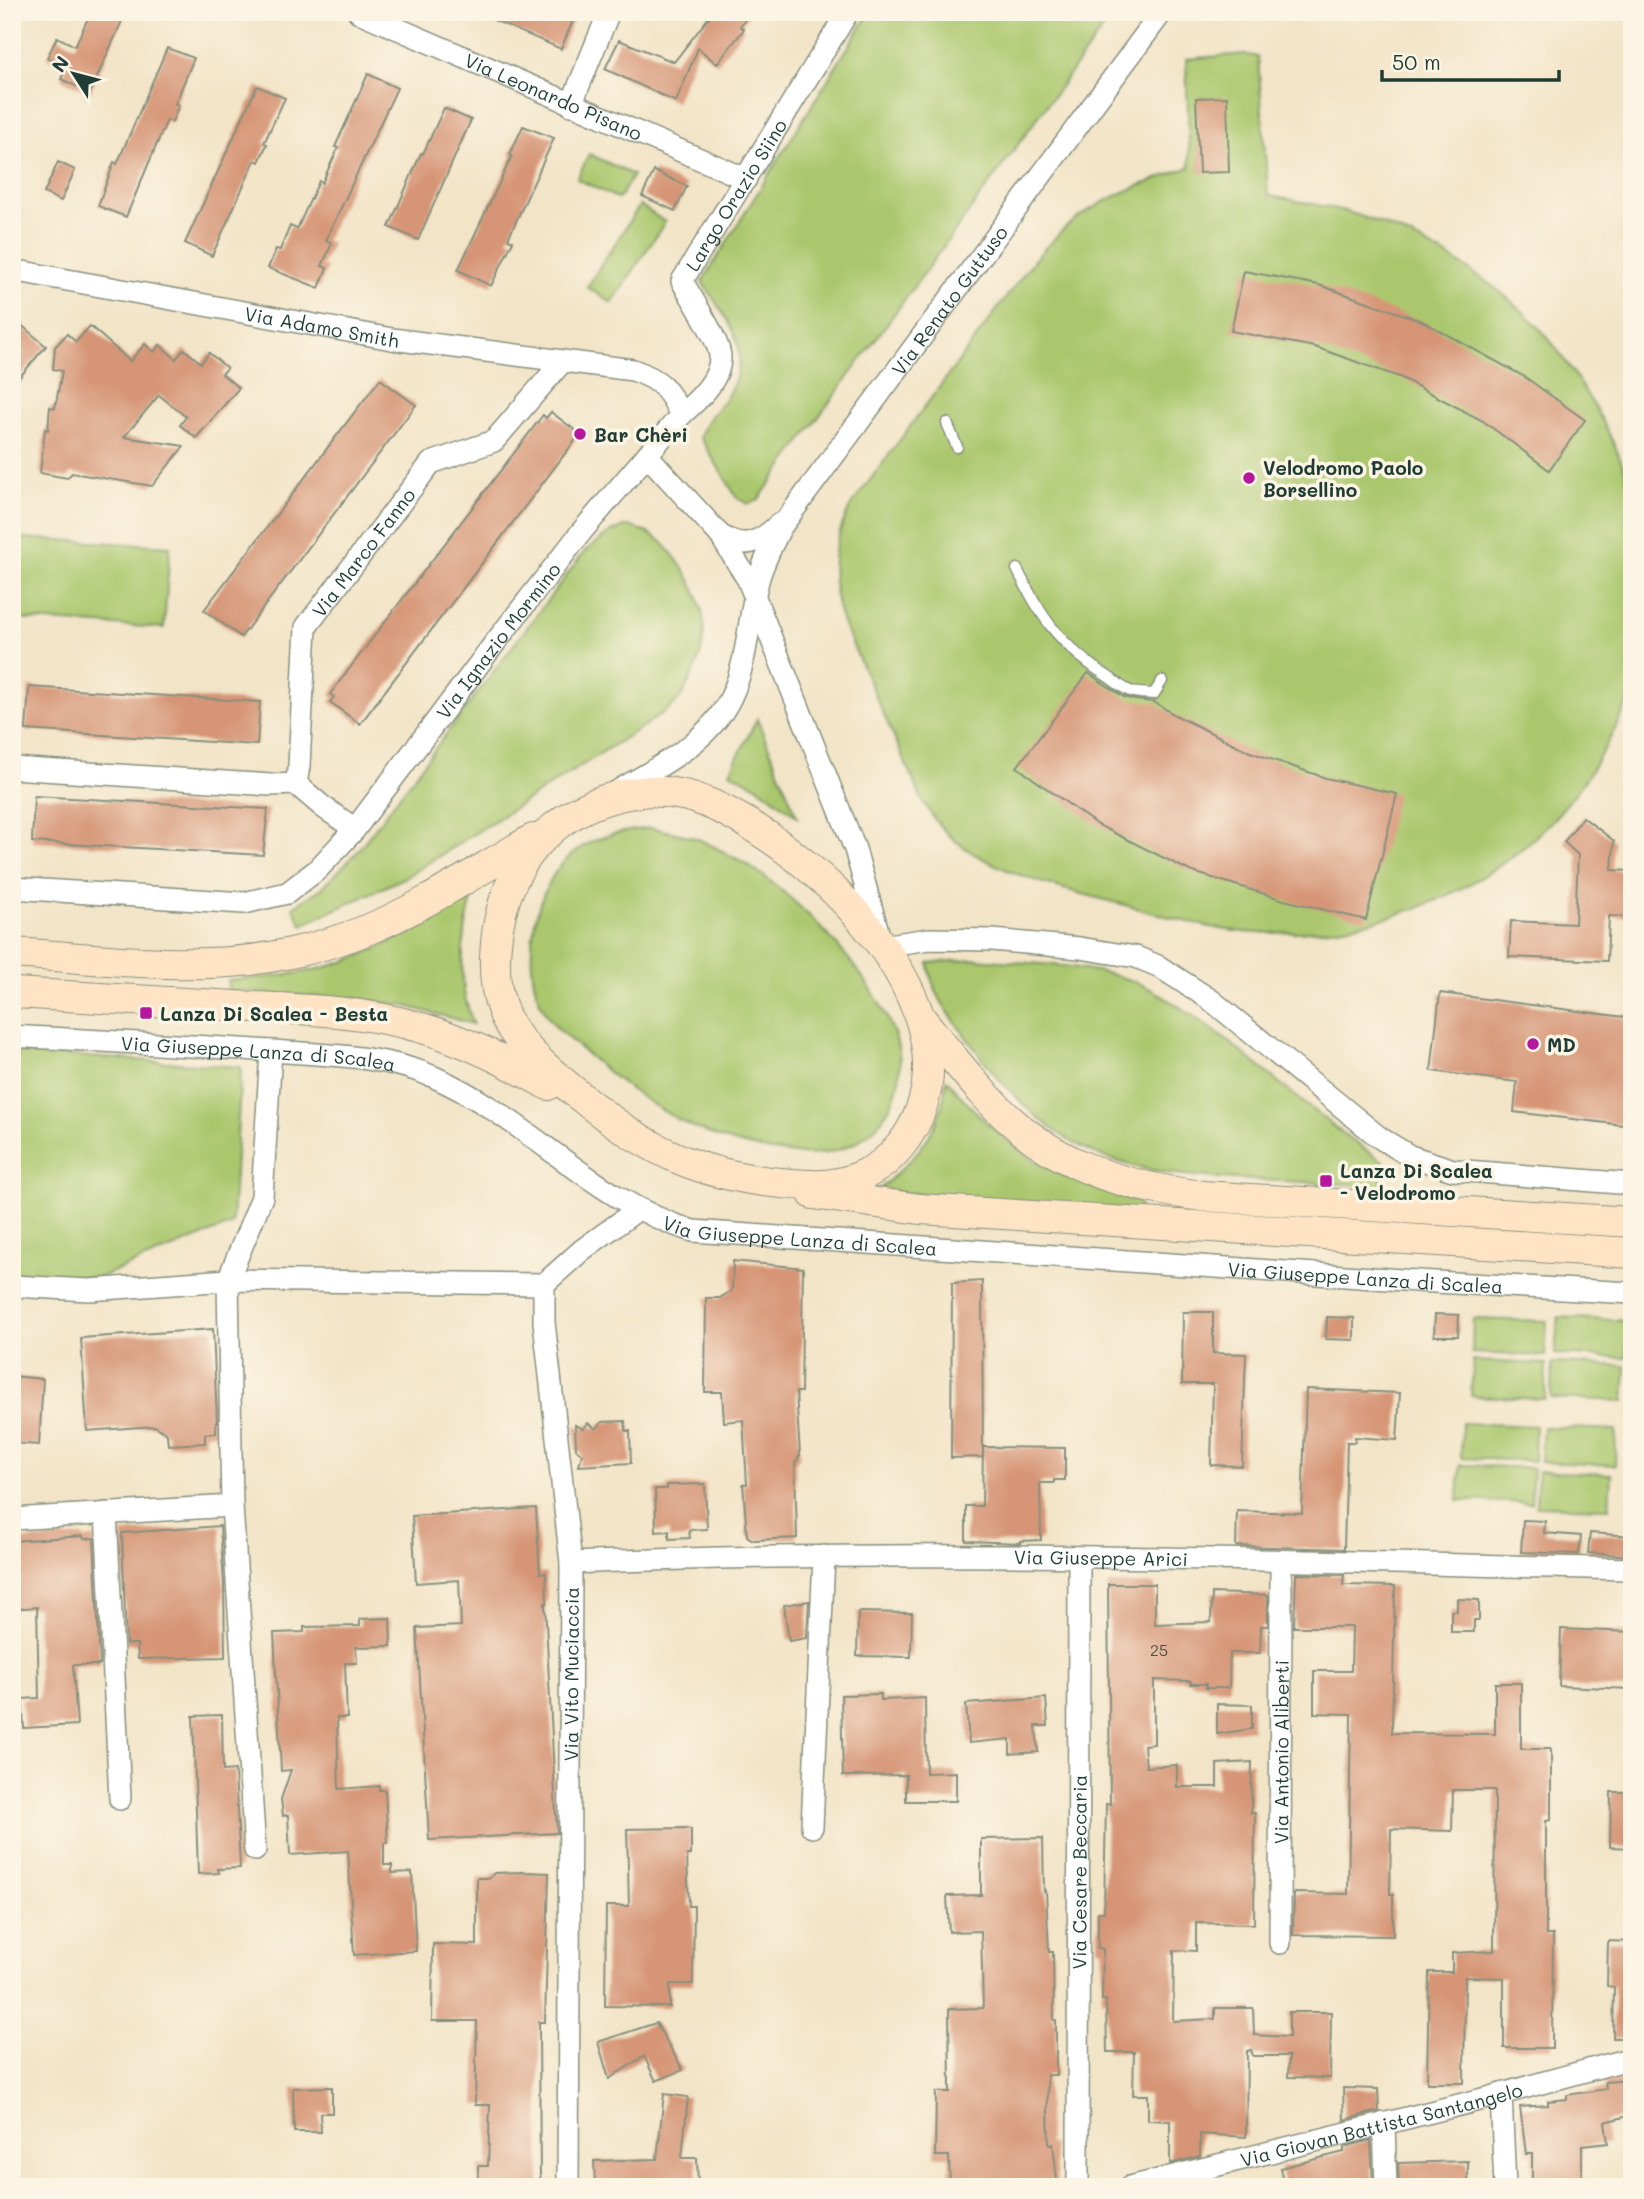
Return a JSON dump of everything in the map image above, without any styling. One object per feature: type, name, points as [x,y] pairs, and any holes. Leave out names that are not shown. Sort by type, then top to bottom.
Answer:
[{"type":"street","name":"Via Leonardo Pisano","points":[[359,12],[746,179]]},
{"type":"street","points":[[571,105],[608,12]]},
{"type":"street","name":"Largo Orazio Siino","points":[[681,415],[699,399],[714,379],[720,356],[682,281],[848,12]]},
{"type":"street","name":"Via Renato Guttuso","points":[[602,800],[682,753],[720,714],[732,696],[754,597],[766,556],[781,527],[1163,12]]},
{"type":"street","name":"Via Adamo Smith","points":[[12,270],[392,339],[633,370],[653,376],[669,390],[681,415]]},
{"type":"street","name":"Via Marco Fanno","points":[[296,783],[306,628],[431,463],[494,441],[562,362]]},
{"type":"street","name":"Via Ignazio Mormino","points":[[355,829],[582,531],[681,415]]},
{"type":"street","points":[[647,455],[720,535],[748,580],[855,849],[882,946]]},
{"type":"street","points":[[720,535],[733,543],[743,545],[757,540],[774,528],[801,499]]},
{"type":"street","points":[[12,768],[271,785],[296,783],[323,807],[355,829],[317,870],[287,894],[244,903],[12,888]]},
{"type":"street","points":[[12,953],[187,963],[238,962],[279,955],[370,929],[429,899],[602,800],[650,791],[692,797],[747,822],[793,855],[841,898],[882,946],[907,988],[920,1018],[929,1064],[926,1096],[910,1133],[883,1163],[851,1181],[815,1186],[745,1180],[677,1160],[487,1052],[421,1028],[392,1021],[305,1010],[12,993]]},
{"type":"street","points":[[548,830],[516,870],[504,897],[495,951],[497,992],[512,1028],[528,1050],[606,1118]]},
{"type":"street","points":[[882,946],[929,939],[992,940],[1112,951],[1136,957],[1157,966],[1211,1000],[1381,1138],[1410,1156],[1453,1170],[1632,1184]]},
{"type":"street","points":[[920,1018],[986,1096],[1013,1123],[1041,1145],[1102,1176],[1145,1188],[1203,1196],[1632,1222]]},
{"type":"street","name":"Via Giuseppe Lanza di Scalea","points":[[12,1036],[271,1051],[372,1061],[433,1076],[497,1113],[607,1192],[637,1210],[693,1231],[1632,1293]]},
{"type":"street","points":[[255,1850],[232,1506],[228,1280],[262,1197],[271,1051]]},
{"type":"street","points":[[1534,1216],[1536,1178]]},
{"type":"street","name":"Via Giuseppe Lanza di Scalea","points":[[745,1180],[836,1199],[920,1209],[1632,1253]]},
{"type":"street","points":[[12,1286],[89,1290],[228,1280],[544,1284],[582,1250],[637,1210]]},
{"type":"street","name":"Via Vito Muciaccia","points":[[544,1284],[544,1322],[571,1563],[568,2187]]},
{"type":"street","points":[[12,1519],[232,1506]]},
{"type":"street","points":[[106,1513],[120,1799]]},
{"type":"street","points":[[812,1827],[824,1556]]},
{"type":"street","name":"Via Giuseppe Arici","points":[[571,1563],[824,1556],[1281,1561],[1632,1569]]},
{"type":"street","name":"Via Cesare Beccaria","points":[[1077,2187],[1079,1558]]},
{"type":"street","name":"Via Antonio Aliberti","points":[[1280,1943],[1281,1561]]},
{"type":"street","name":"Via Giovan Battista Santangelo","points":[[1130,2187],[1501,2094],[1632,2058]]},
{"type":"street","points":[[1501,2094],[1505,2187]]},
{"type":"street","points":[[1384,2123],[1386,2187]]},
{"type":"lane","points":[[947,422],[957,447]]},
{"type":"lane","points":[[1017,569],[1049,627],[1072,650],[1130,692],[1154,694],[1162,681]]},
{"type":"green space","points":[[870,12],[1115,12],[758,500],[748,504],[737,498],[700,437],[708,420],[727,396],[736,379],[739,364],[735,336],[702,282]]},
{"type":"green space","name":"Velodromo Paolo Borsellino","points":[[1244,54],[1258,57],[1268,195],[1344,211],[1424,243],[1476,274],[1522,310],[1559,352],[1600,416],[1626,473],[1632,499],[1631,693],[1604,749],[1575,793],[1541,832],[1502,864],[1459,889],[1413,909],[1365,923],[1314,931],[1245,932],[1179,920],[1030,879],[980,857],[959,843],[938,824],[923,802],[842,621],[835,591],[835,550],[850,507],[1035,259],[1066,227],[1094,207],[1190,167],[1186,59]]},
{"type":"green space","points":[[589,154],[633,175],[619,199],[577,179]]},
{"type":"green space","points":[[640,205],[665,222],[612,303],[587,287]]},
{"type":"green space","points":[[628,526],[647,532],[665,546],[682,567],[697,594],[701,608],[704,622],[702,650],[677,702],[650,722],[406,877],[302,925],[293,907],[322,888],[356,853],[585,551],[611,532]]},
{"type":"green space","points":[[20,538],[170,546],[164,628],[15,619]]},
{"type":"green space","points":[[757,719],[797,816],[759,787],[730,772]]},
{"type":"green space","points":[[651,828],[698,839],[764,876],[815,921],[863,978],[882,1008],[895,1036],[900,1063],[898,1085],[891,1105],[875,1127],[856,1142],[834,1151],[798,1154],[767,1150],[711,1134],[685,1123],[636,1094],[558,1029],[548,1017],[536,992],[532,948],[534,925],[549,883],[561,866],[583,846],[611,835]]},
{"type":"green space","points":[[472,899],[465,933],[462,969],[464,992],[473,1024],[402,1005],[360,999],[228,991],[228,980],[303,972],[355,958]]},
{"type":"green space","points":[[975,959],[1078,968],[1119,976],[1154,991],[1225,1039],[1336,1129],[1383,1161],[1381,1186],[1213,1178],[1168,1173],[1125,1164],[1066,1139],[1035,1115],[1006,1086],[950,1015],[938,995],[929,963]]},
{"type":"green space","points":[[12,1052],[241,1067],[232,1224],[98,1278],[12,1273]]},
{"type":"green space","points":[[946,1079],[988,1124],[1032,1158],[1080,1183],[1139,1202],[1140,1211],[880,1189],[906,1165],[934,1128],[944,1097]]},
{"type":"green space","points":[[1558,1317],[1628,1321],[1626,1358],[1555,1354]]},
{"type":"green space","points":[[1473,1319],[1547,1321],[1545,1356],[1472,1353]]},
{"type":"green space","points":[[1473,1361],[1546,1364],[1545,1399],[1471,1396]]},
{"type":"green space","points":[[1552,1363],[1626,1366],[1624,1401],[1551,1398]]},
{"type":"green space","points":[[1462,1423],[1535,1426],[1534,1461],[1461,1458]]},
{"type":"green space","points":[[1543,1427],[1616,1430],[1615,1465],[1541,1462]]},
{"type":"green space","points":[[1460,1465],[1533,1468],[1531,1503],[1458,1500]]},
{"type":"green space","points":[[1538,1471],[1611,1474],[1609,1508],[1536,1506]]},
{"type":"building","points":[[91,12],[126,12],[90,93],[61,79],[67,66],[47,58],[57,37],[75,46]]},
{"type":"building","points":[[475,12],[552,12],[573,21],[561,49]]},
{"type":"building","points":[[713,12],[751,12],[740,26],[744,29],[717,64],[698,48],[676,102],[605,69],[619,40],[674,62]]},
{"type":"building","points":[[167,48],[194,58],[175,104],[179,105],[172,122],[167,120],[126,217],[98,206],[114,162],[117,164]]},
{"type":"building","points":[[368,74],[397,88],[326,240],[332,243],[322,266],[327,268],[319,288],[268,268],[276,249],[280,250],[290,226],[297,229],[319,181],[322,183]]},
{"type":"building","points":[[257,86],[285,98],[264,143],[267,144],[259,162],[255,160],[212,256],[185,243]]},
{"type":"building","points":[[1227,97],[1229,172],[1199,173],[1196,98]]},
{"type":"building","points":[[444,108],[471,120],[418,240],[389,227]]},
{"type":"building","points":[[523,126],[554,138],[508,239],[513,241],[491,286],[458,270],[512,156],[510,154]]},
{"type":"building","points":[[58,162],[75,170],[61,201],[44,193]]},
{"type":"building","points":[[654,171],[687,186],[675,211],[642,196]]},
{"type":"building","points":[[1244,271],[1319,285],[1422,321],[1525,377],[1585,420],[1549,470],[1483,421],[1402,378],[1315,347],[1231,331]]},
{"type":"building","points":[[12,317],[46,346],[12,386]]},
{"type":"building","points":[[90,326],[130,361],[145,344],[154,352],[160,345],[176,359],[184,349],[201,363],[209,353],[227,368],[222,374],[239,388],[196,438],[180,425],[186,417],[159,395],[124,437],[184,446],[152,486],[72,473],[67,478],[40,473],[45,429],[48,430],[50,407],[55,408],[62,371],[53,369],[55,347],[67,334],[76,342]]},
{"type":"building","points":[[380,379],[416,405],[241,637],[204,610]]},
{"type":"building","points":[[551,412],[580,434],[360,724],[330,702],[334,697],[330,694],[543,415],[546,418]]},
{"type":"building","points":[[1088,673],[1124,697],[1154,702],[1250,752],[1326,778],[1397,794],[1366,920],[1284,900],[1190,871],[1096,824],[1017,767]]},
{"type":"building","points":[[29,687],[260,702],[257,745],[26,730]]},
{"type":"building","points":[[34,796],[268,809],[263,855],[32,842]]},
{"type":"building","points":[[1583,817],[1614,841],[1612,870],[1630,871],[1628,917],[1609,916],[1607,961],[1509,957],[1511,921],[1575,924],[1578,855],[1564,842]]},
{"type":"building","name":"MD","points":[[1440,993],[1632,1018],[1632,1126],[1514,1112],[1517,1082],[1431,1071]]},
{"type":"building","points":[[733,1261],[803,1268],[801,1392],[796,1392],[800,1455],[795,1463],[797,1538],[753,1540],[747,1536],[743,1484],[747,1484],[743,1420],[724,1422],[722,1392],[705,1392],[706,1298],[720,1298],[732,1290]]},
{"type":"building","points":[[982,1281],[983,1457],[951,1458],[952,1283]]},
{"type":"building","points":[[1183,1312],[1213,1312],[1213,1353],[1246,1354],[1242,1466],[1211,1465],[1213,1384],[1182,1384]]},
{"type":"building","points":[[1435,1314],[1459,1315],[1458,1336],[1434,1336]]},
{"type":"building","points":[[1327,1317],[1354,1318],[1354,1340],[1326,1339]]},
{"type":"building","points":[[213,1329],[217,1422],[216,1433],[205,1434],[205,1443],[168,1445],[167,1434],[155,1426],[87,1431],[81,1338]]},
{"type":"building","points":[[12,1376],[43,1379],[39,1445],[12,1443],[15,1401],[12,1401]]},
{"type":"building","points":[[1306,1389],[1400,1393],[1397,1440],[1355,1437],[1355,1442],[1347,1442],[1344,1549],[1236,1546],[1237,1511],[1302,1513]]},
{"type":"building","points":[[625,1421],[626,1431],[630,1431],[631,1463],[579,1466],[582,1454],[576,1449],[575,1425],[583,1429],[588,1423],[596,1429],[602,1422]]},
{"type":"building","points":[[983,1447],[1065,1448],[1065,1480],[1040,1483],[1041,1540],[1020,1543],[966,1541],[966,1506],[982,1506]]},
{"type":"building","points":[[705,1484],[707,1529],[689,1530],[690,1538],[669,1539],[669,1531],[656,1532],[655,1489],[667,1489],[667,1485]]},
{"type":"building","points":[[536,1508],[540,1573],[546,1573],[545,1603],[557,1833],[429,1840],[417,1628],[461,1626],[459,1580],[416,1583],[412,1516]]},
{"type":"building","points":[[1523,1520],[1545,1521],[1544,1533],[1581,1536],[1579,1554],[1521,1552]]},
{"type":"building","points":[[220,1526],[225,1657],[138,1659],[137,1644],[126,1644],[122,1533]]},
{"type":"building","points":[[1590,1533],[1632,1536],[1632,1556],[1588,1553]]},
{"type":"building","points":[[83,1536],[84,1539],[94,1538],[100,1665],[73,1665],[77,1725],[24,1728],[22,1699],[39,1698],[37,1607],[12,1609],[12,1541]]},
{"type":"building","points":[[1296,1574],[1344,1575],[1343,1585],[1395,1586],[1392,1733],[1495,1734],[1495,1683],[1521,1683],[1521,1749],[1551,1749],[1551,1820],[1546,1821],[1546,1935],[1553,1935],[1552,2048],[1504,2048],[1504,1978],[1465,1977],[1464,2083],[1427,2083],[1429,1972],[1452,1972],[1452,1953],[1494,1951],[1495,1790],[1453,1790],[1452,1831],[1391,1829],[1390,1894],[1393,1894],[1393,1936],[1293,1935],[1294,1893],[1348,1894],[1351,1714],[1314,1713],[1314,1671],[1351,1671],[1352,1627],[1294,1627]]},
{"type":"building","points":[[1108,1584],[1155,1584],[1155,1624],[1211,1622],[1212,1593],[1268,1595],[1268,1626],[1261,1626],[1260,1653],[1230,1653],[1229,1688],[1206,1688],[1206,1684],[1191,1684],[1191,1681],[1154,1680],[1154,1744],[1144,1745],[1146,1767],[1177,1765],[1177,1787],[1217,1787],[1217,1764],[1252,1762],[1251,1813],[1255,1813],[1254,1924],[1196,1923],[1196,1951],[1174,1950],[1173,2021],[1215,2019],[1215,2008],[1253,2008],[1254,2035],[1289,2037],[1289,2012],[1331,2012],[1330,2078],[1288,2077],[1289,2056],[1253,2056],[1251,2050],[1247,2051],[1246,2137],[1200,2134],[1200,2156],[1170,2164],[1170,2121],[1148,2120],[1148,2095],[1133,2095],[1134,2052],[1107,2052],[1106,2000],[1102,2000],[1103,1949],[1098,1948],[1098,1912],[1104,1912],[1106,1804],[1110,1804]]},
{"type":"building","points":[[1457,1599],[1479,1600],[1479,1620],[1474,1620],[1474,1632],[1451,1632],[1451,1611],[1457,1611]]},
{"type":"building","points":[[809,1601],[807,1638],[789,1641],[784,1605]]},
{"type":"building","points":[[858,1612],[912,1613],[911,1657],[857,1656]]},
{"type":"building","points":[[390,1618],[391,1646],[356,1647],[357,1663],[345,1663],[347,1718],[337,1718],[339,1789],[379,1786],[379,1790],[385,1790],[388,1843],[384,1843],[384,1865],[392,1865],[392,1873],[412,1872],[416,1951],[354,1955],[348,1851],[290,1855],[288,1815],[283,1816],[281,1799],[291,1770],[281,1771],[274,1633],[304,1632],[304,1627],[360,1626],[360,1619]]},
{"type":"building","points":[[1561,1629],[1632,1632],[1632,1689],[1559,1686]]},
{"type":"building","points":[[881,1694],[881,1700],[925,1698],[926,1773],[956,1772],[956,1801],[906,1801],[906,1775],[843,1776],[841,1695]]},
{"type":"building","points":[[1046,1698],[1048,1726],[1036,1726],[1038,1752],[1010,1754],[1010,1739],[969,1743],[966,1704]]},
{"type":"building","points":[[1217,1704],[1252,1705],[1252,1729],[1217,1734]]},
{"type":"building","points":[[222,1715],[223,1771],[235,1770],[240,1868],[218,1869],[219,1873],[198,1874],[193,1716]]},
{"type":"building","points":[[1611,1792],[1632,1792],[1632,1848],[1610,1847]]},
{"type":"building","points":[[627,1829],[691,1829],[691,1855],[687,1855],[689,1906],[694,1906],[693,1984],[670,1984],[670,2007],[605,2006],[606,1906],[629,1906]]},
{"type":"building","points":[[1043,1838],[1044,1892],[1046,1891],[1049,1952],[1053,1952],[1056,2020],[1056,2075],[1047,2075],[1049,2145],[1053,2144],[1057,2181],[1012,2187],[950,2187],[949,2156],[935,2156],[936,2092],[950,2092],[949,2009],[983,2008],[981,1931],[949,1932],[947,1896],[981,1895],[981,1839]]},
{"type":"building","points":[[494,1873],[549,1873],[545,2022],[539,2022],[540,2187],[478,2187],[478,2166],[488,2166],[490,2105],[475,2105],[477,2021],[432,2021],[433,1944],[477,1945],[477,1878],[490,1878]]},
{"type":"building","points":[[1608,1941],[1632,1942],[1632,2038],[1613,2038],[1614,1987],[1607,1986]]},
{"type":"building","points":[[656,2023],[683,2070],[656,2081],[644,2056],[609,2079],[598,2042]]},
{"type":"building","points":[[1632,2080],[1632,2115],[1605,2122],[1608,2143],[1582,2146],[1582,2187],[1532,2187],[1532,2154],[1526,2154],[1520,2107],[1548,2105],[1548,2101],[1567,2099],[1567,2095],[1606,2089],[1605,2082]]},
{"type":"building","points":[[332,2087],[332,2113],[320,2113],[321,2132],[294,2132],[293,2088]]},
{"type":"building","points":[[1343,2088],[1378,2089],[1379,2111],[1344,2120]]},
{"type":"building","points":[[664,2094],[688,2097],[682,2158],[697,2158],[698,2187],[595,2187],[594,2161],[657,2159]]},
{"type":"building","points":[[1371,2140],[1371,2187],[1284,2187],[1280,2168],[1344,2152],[1344,2147]]},
{"type":"building","points":[[1468,2161],[1468,2183],[1399,2185],[1398,2163]]},
{"type":"place","name":"Bar Chèri","points":[[580,434]]},
{"type":"place","name":"Velodromo Paolo Borsellino","points":[[1249,478]]},
{"type":"place","name":"Lanza Di Scalea - Besta","points":[[146,1013]]},
{"type":"place","name":"MD","points":[[1533,1044]]},
{"type":"place","name":"Lanza Di Scalea - Velodromo","points":[[1326,1181]]}]
